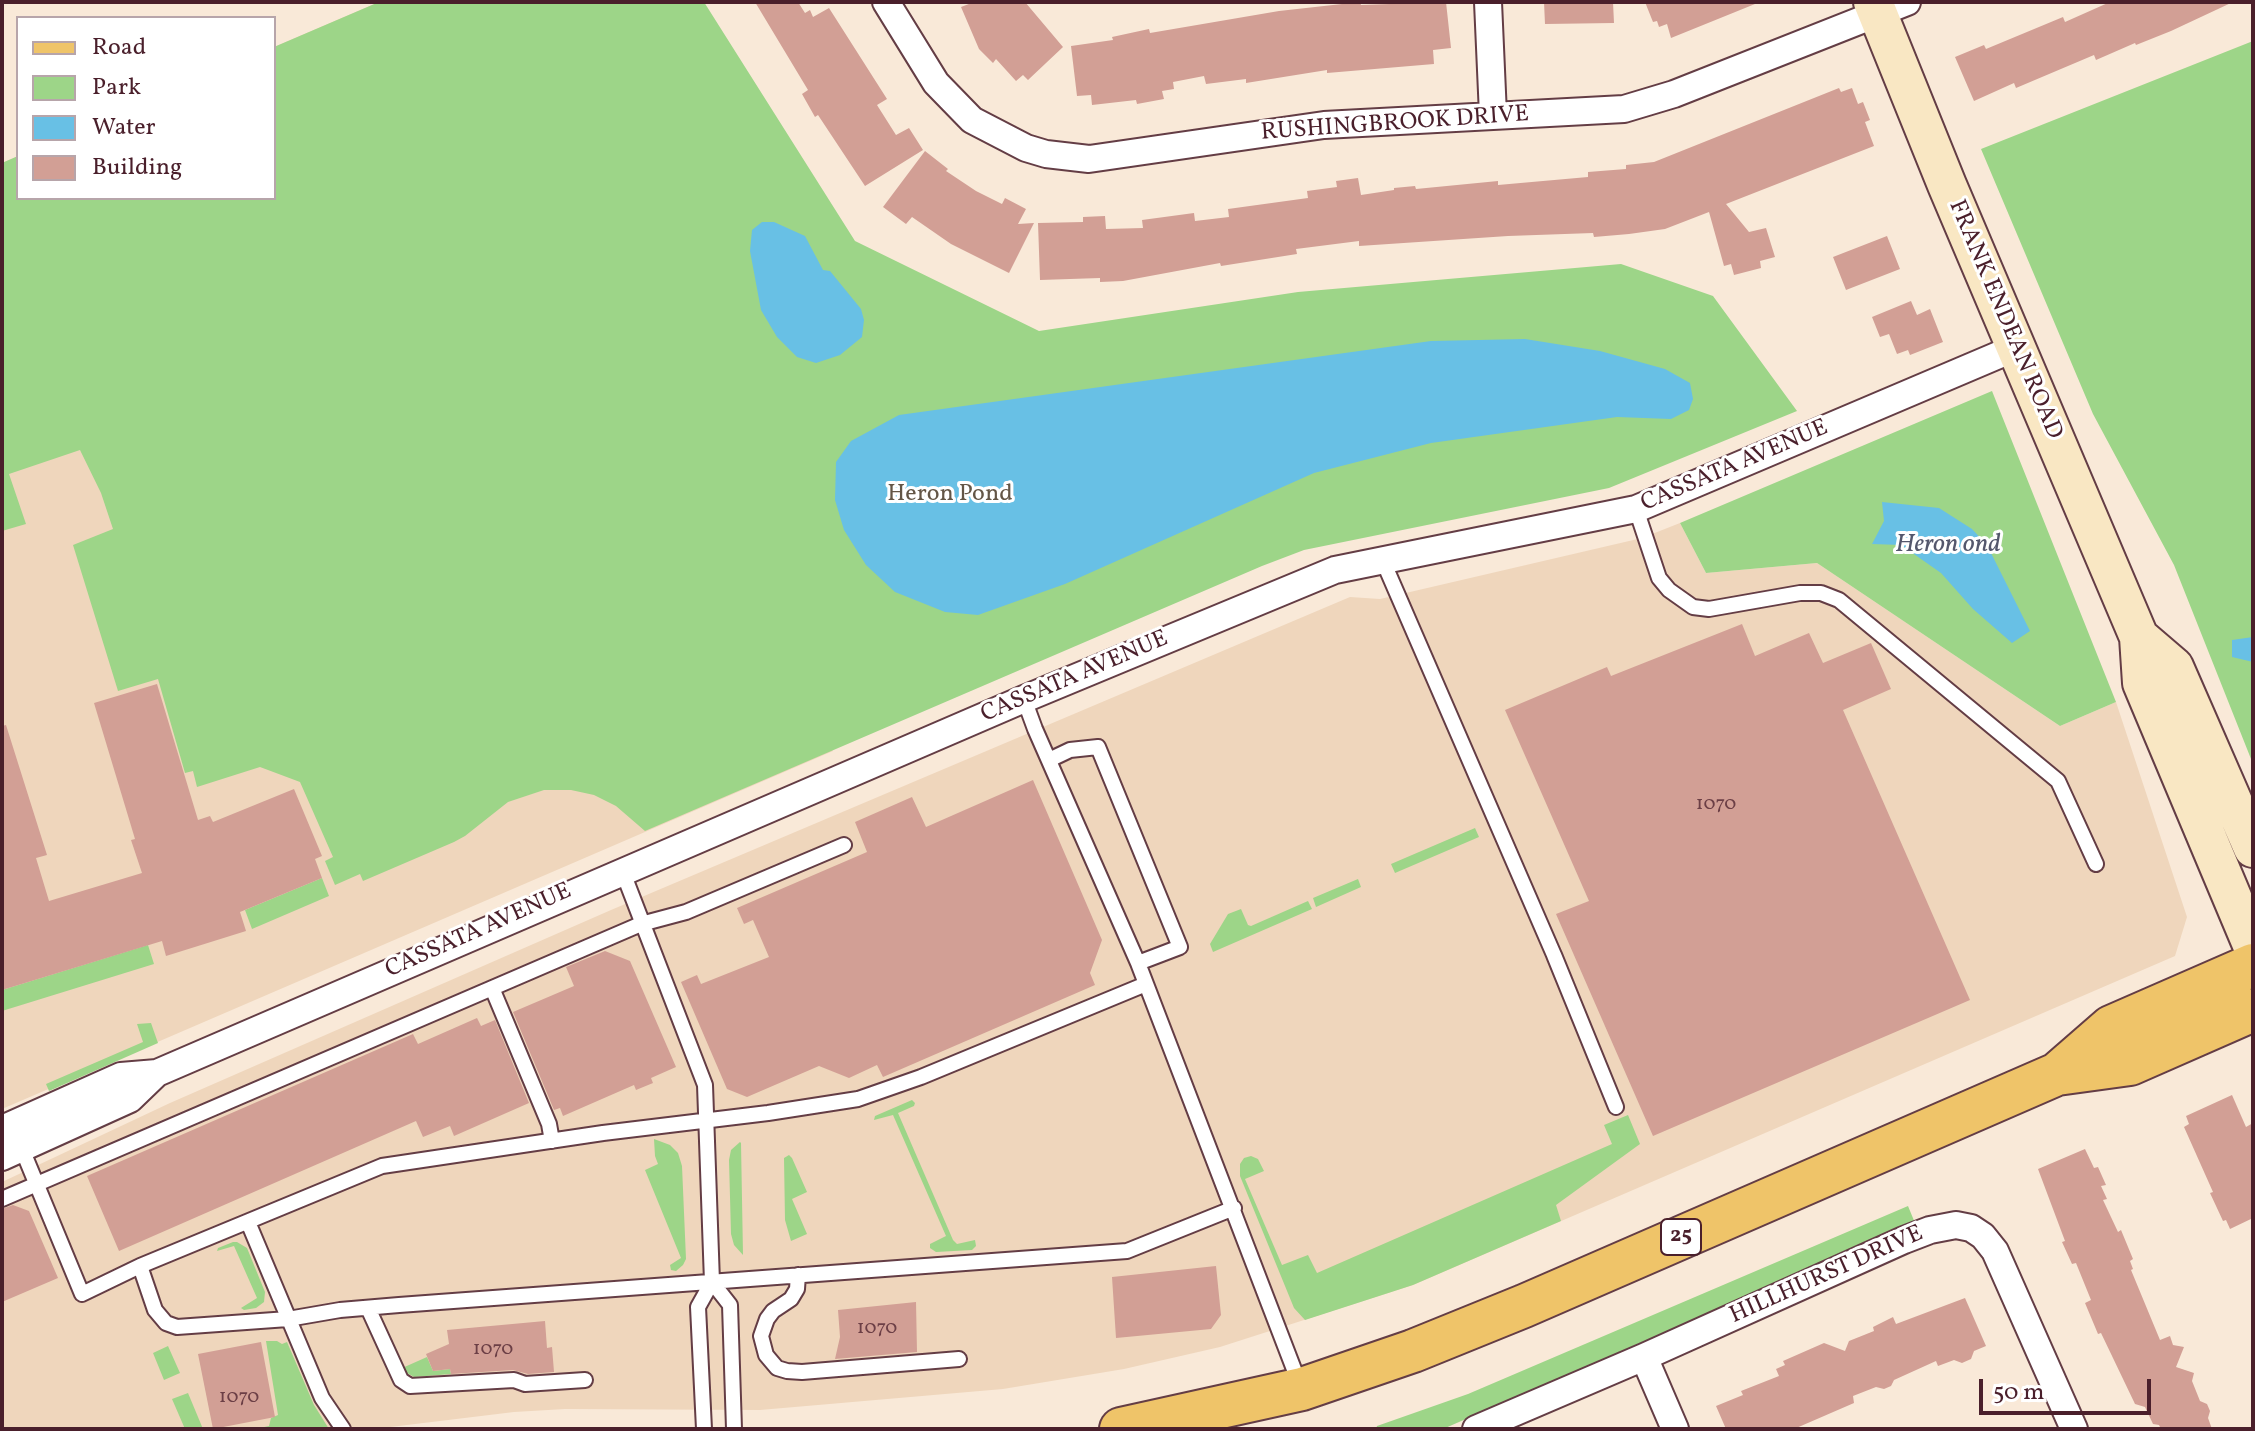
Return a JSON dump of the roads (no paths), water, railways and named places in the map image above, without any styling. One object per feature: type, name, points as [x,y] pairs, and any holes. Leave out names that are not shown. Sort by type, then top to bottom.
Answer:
[{"type":"main road","name":"25","points":[[2057,1074],[2111,1027],[2253,965]]},
{"type":"main road","name":"25","points":[[1121,1429],[1302,1389],[1413,1351],[1524,1306],[2057,1074],[2130,1064],[2253,1010]]},
{"type":"street","name":"RUSHINGBROOK DRIVE","points":[[886,2],[936,83],[972,120],[994,134],[1046,154],[1089,159],[1113,158],[1324,125],[1624,109],[1689,88],[1886,6]]},
{"type":"street","points":[[1488,2],[1493,115]]},
{"type":"street","name":"FRANK ENDEAN ROAD","points":[[1886,6],[2015,348],[2139,637],[2142,683],[2253,947]]},
{"type":"street","name":"CASSATA AVENUE","points":[[2,1129],[121,1076],[157,1073],[622,870],[1335,570],[1636,509],[2015,348]]},
{"type":"street","name":"FRANK ENDEAN ROAD","points":[[2139,637],[2174,667],[2253,848]]},
{"type":"street","name":"CASSATA AVENUE","points":[[12,1153],[130,1099],[157,1073]]},
{"type":"street","name":"HILLHURST DRIVE","points":[[1476,1429],[1904,1240],[1930,1230],[1956,1225],[1971,1228],[1983,1236],[1995,1251],[2074,1429]]},
{"type":"street","points":[[1644,1357],[1675,1429]]},
{"type":"lane","points":[[1636,509],[1659,578],[1669,590],[1693,607],[1709,609],[1800,593],[1821,593],[1839,600],[2058,781],[2096,864]]},
{"type":"lane","points":[[1383,561],[1616,1107]]},
{"type":"lane","points":[[1024,699],[1138,963],[1302,1389]]},
{"type":"lane","points":[[1049,760],[1070,750],[1098,747],[1180,947],[1138,963]]},
{"type":"lane","points":[[2,1199],[641,924],[686,912],[844,845]]},
{"type":"lane","points":[[622,870],[705,1085],[712,1282],[698,1307],[704,1429]]},
{"type":"lane","points":[[12,1153],[36,1185],[82,1294],[140,1266],[382,1166],[858,1099],[921,1077],[1146,984]]},
{"type":"lane","points":[[492,988],[549,1124],[552,1141]]},
{"type":"lane","points":[[140,1266],[155,1310],[166,1323],[192,1327],[368,1308],[1127,1251],[1234,1208]]},
{"type":"lane","points":[[248,1222],[322,1398],[343,1429]]},
{"type":"lane","points":[[798,1275],[797,1289],[791,1299],[773,1311],[761,1336],[766,1355],[777,1368],[802,1372],[959,1359]]},
{"type":"lane","points":[[712,1282],[730,1305],[734,1429]]},
{"type":"lane","points":[[368,1308],[401,1380],[410,1386],[514,1380],[525,1384],[585,1380]]},
{"type":"water","points":[[762,222],[774,222],[805,236],[823,270],[830,271],[861,309],[864,320],[862,337],[840,355],[816,363],[797,357],[777,337],[761,310],[750,251],[752,230]]},
{"type":"water","name":"Heron Pond","points":[[1525,339],[1600,351],[1665,369],[1690,383],[1693,399],[1689,410],[1671,419],[1617,417],[1431,443],[1314,473],[1065,584],[978,615],[945,612],[895,592],[866,565],[844,530],[835,500],[836,462],[851,441],[899,415],[1431,341]]},
{"type":"water","name":"Heron ond","points":[[1882,502],[1939,508],[1972,529],[1987,545],[2030,631],[2012,643],[1973,609],[1941,573],[1901,545],[1872,544],[1884,521]]},
{"type":"water","points":[[2253,637],[2253,662],[2232,657],[2232,640]]}]
